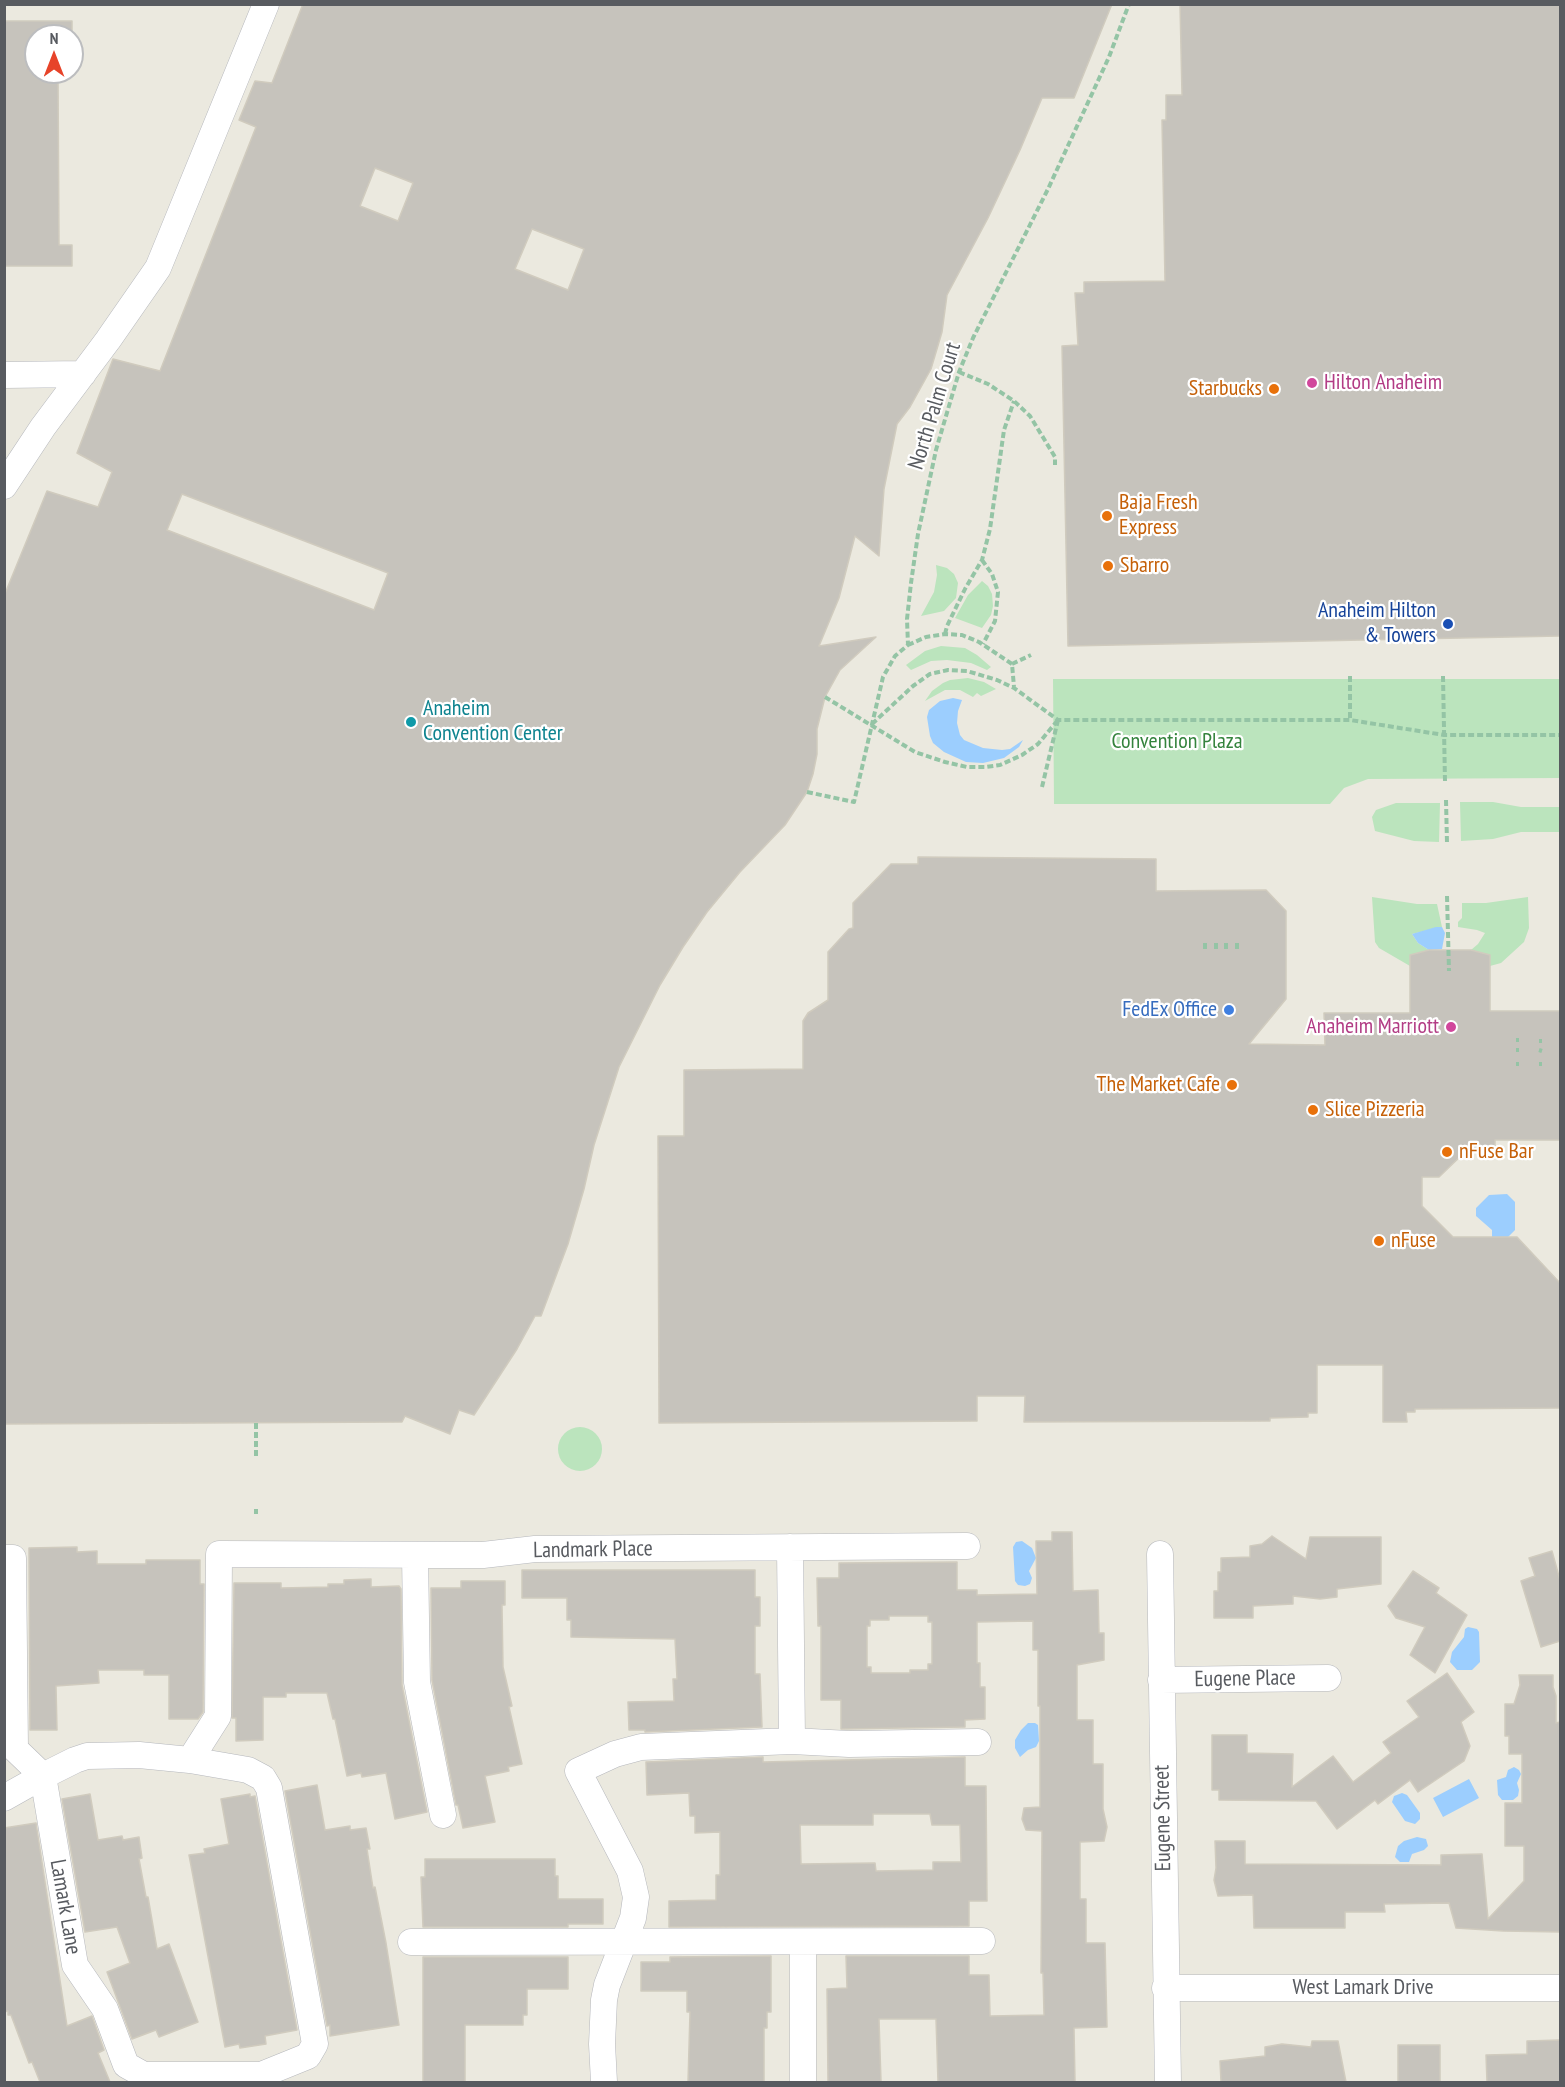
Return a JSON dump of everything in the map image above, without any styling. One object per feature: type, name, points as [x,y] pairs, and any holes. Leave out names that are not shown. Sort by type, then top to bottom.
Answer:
[{"type":"street","points":[[4,486],[43,427],[158,268],[266,4]]},
{"type":"street","points":[[4,375],[83,374]]},
{"type":"street","name":"Landmark Place","points":[[190,1760],[218,1716],[219,1554],[483,1555],[535,1549],[967,1546]]},
{"type":"street","points":[[790,1547],[792,1741]]},
{"type":"street","name":"Eugene Street","points":[[1160,1554],[1168,2082]]},
{"type":"street","points":[[415,1555],[417,1682],[443,1815]]},
{"type":"street","points":[[9,1558],[15,1749],[43,1776]]},
{"type":"street","name":"Eugene Place","points":[[1161,1680],[1328,1678]]},
{"type":"street","points":[[604,2082],[602,2044],[604,2000],[635,1908],[635,1885],[578,1771],[615,1754],[640,1747],[792,1741],[849,1744],[978,1742]]},
{"type":"street","points":[[4,1797],[87,1756],[139,1755],[190,1760]]},
{"type":"street","name":"Lamark Lane","points":[[43,1776],[75,1965],[105,2009],[126,2065],[144,2075],[261,2075],[308,2056],[315,2044],[269,1788],[263,1778],[248,1770],[190,1760]]},
{"type":"street","points":[[411,1942],[982,1941]]},
{"type":"street","points":[[803,1943],[803,2082]]},
{"type":"street","name":"West Lamark Drive","points":[[1165,1988],[1560,1988]]},
{"type":"path","name":"North Palm Court","points":[[908,645],[908,607],[918,534],[936,450],[959,372],[973,338],[1048,189],[1109,57],[1129,4]]},
{"type":"path","points":[[959,372],[988,384],[1014,401],[1030,416],[1055,457],[1055,465]]},
{"type":"path","points":[[945,634],[965,589],[982,560],[990,529],[1004,430],[1014,401]]},
{"type":"path","points":[[982,560],[992,574],[998,592],[995,621],[983,644]]},
{"type":"path","points":[[807,792],[854,802],[883,677],[896,656],[908,645],[926,637],[945,634],[963,635],[983,644],[1012,664]]},
{"type":"path","points":[[1012,664],[1031,655]]},
{"type":"path","points":[[1012,664],[1014,688]]},
{"type":"path","points":[[871,725],[913,686],[930,674],[948,670],[980,674],[1014,688],[1058,720],[1350,720],[1444,735],[1560,735]]},
{"type":"path","points":[[1350,676],[1350,720]]},
{"type":"path","points":[[1443,676],[1445,782]]},
{"type":"path","points":[[825,697],[915,752],[967,767],[1000,765],[1022,755],[1038,744],[1058,720]]},
{"type":"path","points":[[1042,787],[1058,720]]},
{"type":"path","points":[[1446,800],[1446,843]]},
{"type":"path","points":[[1447,896],[1449,971]]},
{"type":"path","points":[[1205,943],[1205,949]]},
{"type":"path","points":[[1216,943],[1216,949]]},
{"type":"path","points":[[1226,943],[1226,949]]},
{"type":"path","points":[[1237,943],[1237,949]]},
{"type":"path","points":[[256,1423],[256,1456]]},
{"type":"green space","points":[[936,565],[947,568],[954,574],[958,583],[956,598],[944,611],[921,616],[934,592]]},
{"type":"green space","points":[[982,581],[992,594],[993,606],[991,615],[982,628],[955,618],[968,595]]},
{"type":"green space","points":[[941,646],[965,648],[991,667],[987,670],[971,663],[947,660],[931,661],[911,670],[906,665],[925,651]]},
{"type":"green space","points":[[968,678],[984,682],[996,689],[981,696],[977,693],[973,697],[960,690],[945,690],[925,701],[932,691],[943,683]]},
{"type":"green space","name":"Convention Plaza","points":[[1053,679],[1560,679],[1560,778],[1368,779],[1344,788],[1330,804],[1054,804]]},
{"type":"green space","points":[[1460,802],[1493,802],[1521,807],[1560,807],[1560,832],[1521,832],[1493,839],[1461,841]]},
{"type":"green space","points":[[1396,803],[1440,803],[1439,842],[1414,841],[1375,831],[1372,817],[1376,810]]},
{"type":"green space","points":[[1372,897],[1417,904],[1437,904],[1442,927],[1412,934],[1418,943],[1429,950],[1410,955],[1410,966],[1379,948],[1375,942]]},
{"type":"green space","points":[[1528,897],[1529,928],[1524,942],[1501,963],[1490,966],[1490,955],[1471,950],[1485,933],[1458,927],[1458,922],[1462,918],[1462,903],[1486,903]]},
{"type":"green space","points":[[580,1427],[595,1434],[602,1449],[595,1464],[580,1471],[565,1464],[558,1449],[565,1434]]},
{"type":"water","points":[[953,698],[962,700],[957,723],[964,740],[983,748],[1002,750],[1010,749],[1023,740],[1019,747],[1004,758],[983,763],[966,762],[944,752],[933,743],[927,717],[929,710],[940,701]]},
{"type":"water","points":[[1442,927],[1445,933],[1442,949],[1429,950],[1418,943],[1412,934]]},
{"type":"water","points":[[1507,1194],[1515,1202],[1515,1230],[1508,1237],[1508,1276],[1492,1254],[1492,1230],[1476,1216],[1476,1208],[1489,1195]]},
{"type":"water","points":[[1022,1541],[1032,1548],[1036,1558],[1029,1571],[1032,1578],[1030,1584],[1025,1586],[1018,1585],[1015,1581],[1013,1547],[1016,1542]]},
{"type":"water","points":[[1468,1627],[1477,1629],[1479,1632],[1480,1662],[1472,1670],[1457,1670],[1450,1662],[1452,1652],[1464,1637],[1465,1629]]},
{"type":"water","points":[[1028,1723],[1038,1725],[1039,1741],[1036,1747],[1020,1757],[1015,1748],[1015,1740]]},
{"type":"water","points":[[1514,1767],[1521,1774],[1517,1783],[1518,1796],[1513,1800],[1502,1800],[1498,1795],[1497,1780],[1506,1777],[1508,1770]]},
{"type":"water","points":[[1469,1779],[1479,1798],[1443,1817],[1433,1798]]},
{"type":"water","points":[[1402,1793],[1407,1795],[1420,1813],[1420,1819],[1415,1824],[1405,1821],[1392,1802],[1394,1796]]},
{"type":"water","points":[[1417,1837],[1426,1839],[1428,1846],[1412,1854],[1409,1862],[1400,1862],[1395,1857],[1398,1846],[1404,1841]]},
{"type":"building","name":"Anaheim Convention Center","points":[[303,4],[1112,4],[1074,98],[1042,98],[988,218],[947,295],[942,332],[931,369],[910,407],[897,424],[884,489],[879,556],[855,536],[839,598],[819,646],[876,637],[840,670],[825,697],[817,729],[817,754],[807,792],[785,825],[740,872],[707,912],[660,985],[619,1067],[594,1145],[568,1244],[541,1316],[535,1316],[517,1349],[474,1415],[459,1410],[450,1434],[405,1416],[402,1422],[4,1424],[4,596],[47,491],[98,507],[112,472],[77,453],[113,359],[160,371],[256,127],[239,120],[255,81],[272,83]],"holes":[[[375,168],[413,183],[398,221],[360,206]],[[532,229],[584,249],[568,290],[515,269]],[[182,494],[388,573],[374,610],[167,530]]]},
{"type":"building","name":"Hilton Anaheim","points":[[1180,4],[1560,4],[1560,636],[1068,646],[1062,346],[1078,345],[1075,293],[1084,293],[1084,282],[1165,281],[1162,120],[1166,120],[1166,95],[1182,95]]},
{"type":"building","points":[[4,21],[72,21],[72,24],[24,24],[24,84],[58,84],[59,245],[72,245],[72,266],[4,266]]},
{"type":"building","points":[[918,857],[1156,859],[1156,891],[1266,890],[1286,911],[1286,999],[1249,1044],[1325,1045],[1324,1013],[1410,1013],[1410,955],[1429,950],[1471,950],[1490,955],[1490,1011],[1560,1011],[1560,1140],[1495,1140],[1495,1151],[1465,1152],[1439,1177],[1422,1177],[1422,1206],[1453,1237],[1517,1237],[1560,1283],[1560,1408],[1415,1409],[1415,1412],[1406,1412],[1407,1422],[1383,1422],[1383,1365],[1317,1365],[1317,1413],[1308,1413],[1308,1417],[1270,1418],[1270,1421],[1024,1422],[1025,1396],[977,1396],[977,1421],[659,1423],[658,1136],[684,1136],[684,1070],[803,1069],[803,1021],[808,1013],[828,1000],[828,952],[849,929],[853,928],[853,903],[891,864],[918,864]]},
{"type":"building","points":[[1052,1532],[1072,1532],[1073,1591],[1098,1590],[1099,1633],[1104,1633],[1104,1660],[1077,1665],[1077,1720],[1093,1720],[1093,1764],[1103,1764],[1103,1809],[1107,1827],[1104,1841],[1080,1842],[1080,1899],[1086,1899],[1086,1943],[1105,1943],[1107,2027],[1074,2028],[1075,2082],[938,2082],[936,2019],[879,2019],[881,2082],[828,2082],[827,1989],[847,1988],[846,1956],[969,1956],[969,1975],[989,1975],[990,2016],[1044,2015],[1043,1973],[1041,1973],[1042,1831],[1026,1830],[1022,1819],[1024,1808],[1040,1807],[1040,1706],[1038,1706],[1038,1650],[1033,1650],[1033,1621],[977,1622],[977,1663],[980,1663],[980,1687],[985,1687],[985,1719],[965,1720],[965,1727],[841,1729],[841,1700],[821,1700],[821,1626],[818,1626],[817,1578],[839,1578],[839,1563],[957,1562],[957,1590],[977,1590],[977,1595],[1037,1594],[1036,1541],[1052,1541]],"holes":[[[889,1616],[928,1616],[928,1622],[932,1622],[932,1664],[928,1664],[928,1670],[910,1670],[910,1673],[871,1673],[871,1667],[867,1667],[867,1626],[870,1626],[870,1620],[889,1620]]]},
{"type":"building","points":[[1272,1536],[1306,1559],[1310,1537],[1381,1537],[1381,1584],[1337,1589],[1337,1597],[1320,1599],[1293,1596],[1293,1604],[1253,1606],[1253,1618],[1214,1618],[1214,1591],[1218,1591],[1221,1558],[1250,1557],[1250,1546],[1262,1544]]},
{"type":"building","points":[[77,1547],[77,1552],[97,1551],[97,1564],[146,1564],[146,1560],[200,1560],[200,1584],[204,1584],[203,1712],[198,1719],[169,1719],[169,1675],[144,1675],[144,1670],[98,1670],[99,1683],[56,1686],[57,1730],[30,1730],[29,1548]]},
{"type":"building","points":[[1552,1551],[1560,1580],[1560,1641],[1541,1647],[1521,1581],[1535,1576],[1529,1558]]},
{"type":"building","points":[[522,1570],[755,1570],[755,1597],[760,1597],[760,1626],[755,1626],[755,1674],[760,1674],[762,1727],[645,1732],[645,1730],[629,1730],[628,1702],[674,1701],[673,1679],[677,1679],[675,1639],[571,1637],[571,1620],[567,1620],[567,1598],[522,1598]]},
{"type":"building","points":[[1413,1571],[1439,1588],[1436,1593],[1467,1615],[1435,1673],[1410,1655],[1425,1627],[1396,1618],[1388,1606]]},
{"type":"building","points":[[371,1579],[371,1587],[399,1586],[401,1589],[402,1685],[427,1812],[395,1819],[386,1773],[362,1777],[361,1773],[347,1776],[327,1693],[286,1693],[286,1697],[263,1697],[263,1740],[236,1741],[236,1718],[232,1718],[234,1583],[281,1583],[281,1588],[328,1587],[328,1584],[344,1584],[344,1580]]},
{"type":"building","points":[[461,1581],[505,1581],[505,1605],[502,1605],[503,1667],[512,1706],[509,1707],[522,1764],[508,1767],[509,1771],[485,1776],[495,1822],[463,1828],[458,1805],[456,1805],[432,1680],[431,1588],[461,1588]]},
{"type":"building","points":[[1447,1673],[1474,1712],[1461,1722],[1470,1746],[1464,1761],[1418,1792],[1410,1780],[1378,1804],[1375,1800],[1337,1829],[1316,1801],[1219,1800],[1219,1790],[1212,1790],[1212,1735],[1247,1735],[1247,1753],[1293,1754],[1292,1787],[1333,1756],[1353,1782],[1391,1753],[1383,1742],[1419,1717],[1407,1701]]},
{"type":"building","points":[[1519,1675],[1553,1675],[1556,1723],[1560,1722],[1560,1932],[1456,1928],[1449,1903],[1384,1904],[1385,1912],[1345,1912],[1345,1928],[1254,1928],[1253,1895],[1218,1896],[1214,1880],[1215,1841],[1245,1841],[1245,1864],[1441,1865],[1441,1855],[1482,1854],[1488,1919],[1524,1881],[1524,1846],[1505,1846],[1505,1803],[1522,1803],[1522,1754],[1509,1754],[1509,1736],[1505,1736],[1505,1704],[1514,1704],[1520,1685]]},
{"type":"building","points":[[763,1757],[763,1762],[965,1757],[965,1786],[986,1786],[987,1901],[969,1901],[969,1926],[669,1927],[669,1901],[716,1900],[716,1875],[720,1875],[720,1832],[695,1833],[695,1816],[690,1816],[689,1793],[647,1795],[646,1762]],"holes":[[[873,1814],[930,1814],[932,1825],[960,1825],[961,1862],[933,1862],[933,1870],[876,1871],[875,1863],[801,1864],[800,1825],[873,1825]]]},
{"type":"building","points":[[317,1785],[325,1830],[350,1826],[350,1830],[366,1828],[373,1888],[375,1887],[386,1943],[399,2025],[330,2036],[330,2025],[327,2026],[285,1791]]},
{"type":"building","points":[[90,1794],[98,1840],[122,1836],[123,1840],[139,1837],[142,1858],[139,1859],[157,1949],[169,1944],[198,2022],[159,2037],[156,2030],[132,2039],[107,1972],[130,1963],[117,1927],[85,1932],[62,1799]]},
{"type":"building","points":[[250,1794],[250,1797],[255,1796],[297,2030],[265,2036],[266,2044],[240,2048],[239,2044],[225,2047],[189,1855],[205,1853],[204,1849],[229,1844],[221,1799]]},
{"type":"building","points":[[36,1823],[67,2026],[92,2016],[104,2050],[98,2053],[110,2082],[40,2082],[32,2062],[29,2063],[11,2015],[8,2015],[8,2011],[4,2012],[4,1828]]},
{"type":"building","points":[[425,1859],[555,1859],[558,1899],[603,1899],[603,1924],[568,1924],[568,1927],[423,1927],[421,1877],[425,1877]]},
{"type":"building","points":[[771,1956],[771,2012],[767,2012],[767,2028],[764,2028],[764,2082],[688,2082],[690,2012],[687,2012],[687,1991],[641,1991],[641,1962],[670,1962],[670,1957]]},
{"type":"building","points":[[423,1957],[568,1957],[568,1989],[527,1989],[527,2015],[523,2015],[523,2025],[465,2025],[465,2082],[423,2082]]},
{"type":"building","points":[[1560,2040],[1560,2082],[1487,2082],[1486,2055],[1527,2054],[1527,2041]]},
{"type":"building","points":[[1312,2041],[1338,2041],[1346,2082],[1221,2082],[1220,2061],[1265,2056],[1265,2047],[1282,2044],[1311,2047]]},
{"type":"building","points":[[1398,2045],[1440,2045],[1440,2082],[1398,2082]]},
{"type":"place","name":"Hilton Anaheim","points":[[1312,383]]},
{"type":"place","name":"Starbucks","points":[[1274,389]]},
{"type":"place","name":"Baja Fresh Express","points":[[1107,516]]},
{"type":"place","name":"Sbarro","points":[[1108,566]]},
{"type":"place","name":"Anaheim Hilton & Towers","points":[[1448,624]]},
{"type":"place","name":"Anaheim Convention Center","points":[[411,722]]},
{"type":"place","name":"FedEx Office","points":[[1229,1010]]},
{"type":"place","name":"Anaheim Marriott","points":[[1451,1027]]},
{"type":"place","name":"The Market Cafe","points":[[1232,1085]]},
{"type":"place","name":"Slice Pizzeria","points":[[1313,1110]]},
{"type":"place","name":"nFuse Bar","points":[[1447,1152]]},
{"type":"place","name":"nFuse","points":[[1379,1241]]}]
